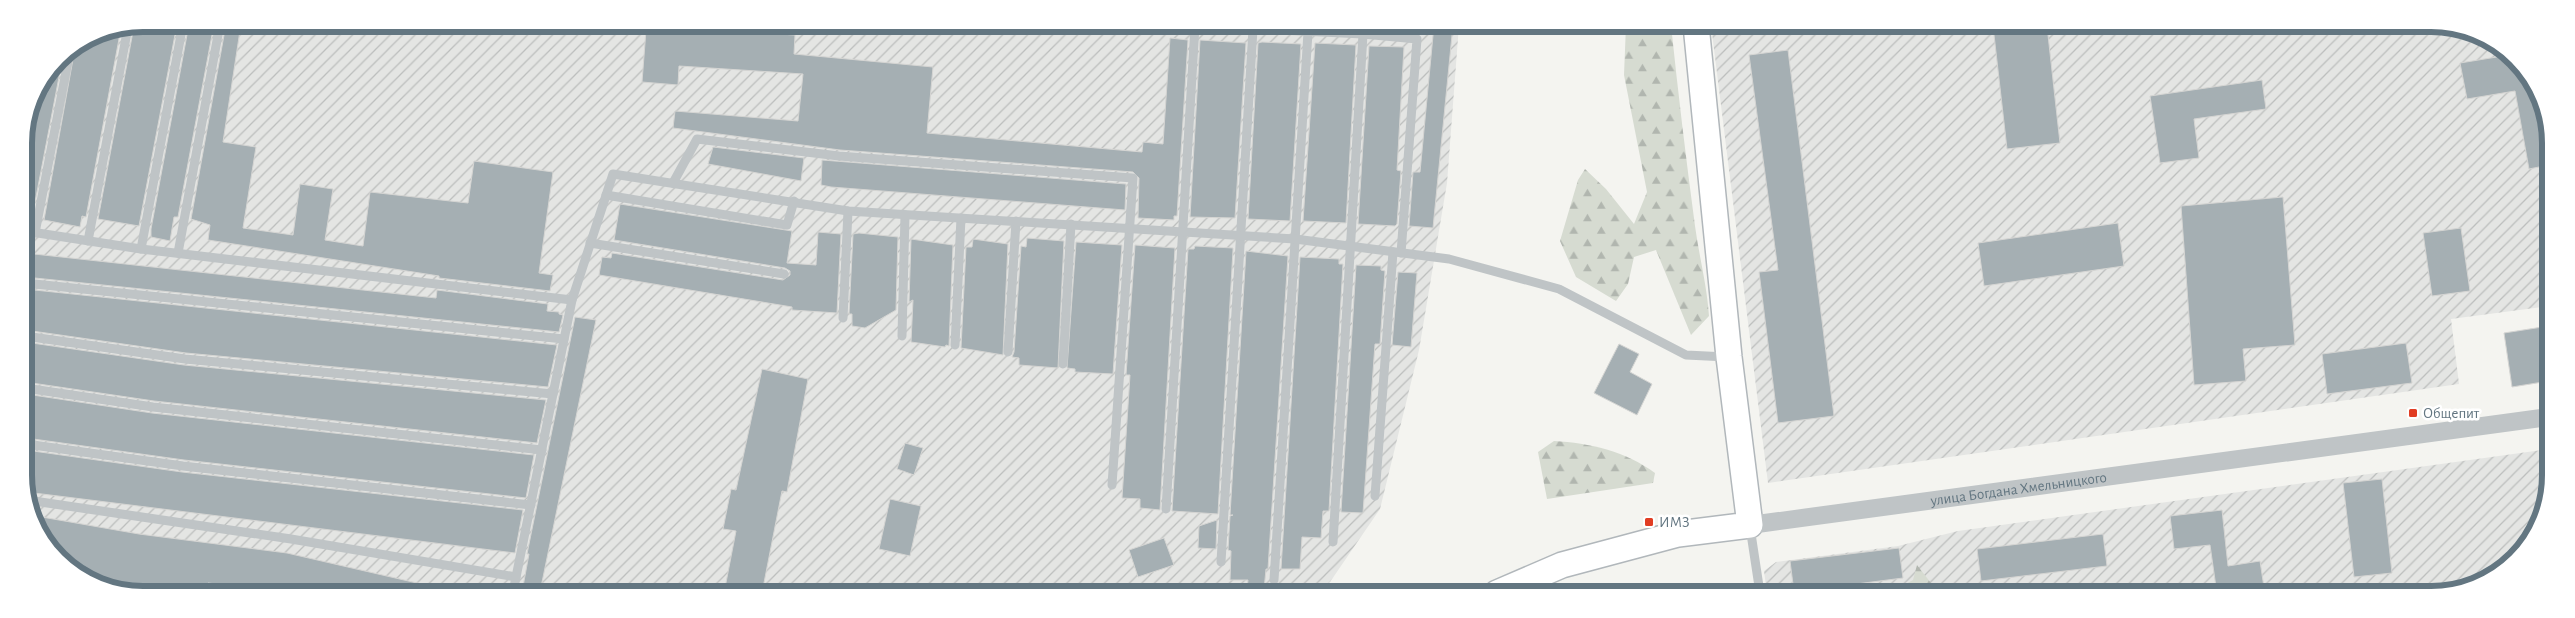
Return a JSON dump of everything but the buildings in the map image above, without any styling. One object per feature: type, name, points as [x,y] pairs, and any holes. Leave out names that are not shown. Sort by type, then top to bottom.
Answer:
[{"type":"main road","points":[[1697,32],[1729,357],[1750,525]]},
{"type":"main road","name":"улица Богдана Хмельницкого","points":[[1515,585],[1562,565],[1678,534],[1750,525]]},
{"type":"street","name":"улица Богдана Хмельницкого","points":[[1750,525],[2542,417]]},
{"type":"lane","points":[[141,249],[182,32]]},
{"type":"lane","points":[[178,253],[219,32]]},
{"type":"lane","points":[[1166,509],[1195,32]]},
{"type":"lane","points":[[1221,562],[1253,32]]},
{"type":"lane","points":[[1274,580],[1308,32],[1363,34],[1416,39],[1375,496]]},
{"type":"lane","points":[[88,241],[127,33]]},
{"type":"lane","points":[[1333,542],[1363,34]]},
{"type":"lane","points":[[68,62],[35,233],[141,249],[572,300]]},
{"type":"lane","points":[[674,183],[697,139],[839,156],[1133,178],[1128,228],[1112,485]]},
{"type":"lane","points":[[514,586],[572,300],[613,174],[848,211],[1295,239],[1449,260],[1559,289],[1686,354],[1729,357]]},
{"type":"lane","points":[[606,195],[787,225],[794,201]]},
{"type":"lane","points":[[843,318],[848,211]]},
{"type":"lane","points":[[902,336],[905,215]]},
{"type":"lane","points":[[955,344],[961,218]]},
{"type":"lane","points":[[1008,352],[1016,221]]},
{"type":"lane","points":[[1064,364],[1071,224]]},
{"type":"lane","points":[[590,243],[784,274]]},
{"type":"lane","points":[[33,284],[564,339]]},
{"type":"lane","points":[[32,337],[186,359],[553,394]]},
{"type":"lane","points":[[32,389],[153,407],[542,450]]},
{"type":"lane","points":[[32,445],[183,466],[530,505]]},
{"type":"lane","points":[[36,501],[290,539],[516,577]]},
{"type":"lane","points":[[1750,525],[1759,585]]},
{"type":"shaded area","points":[[143,32],[1458,32],[1447,183],[1419,350],[1380,509],[1330,582],[1326,585],[143,586],[108,580],[76,563],[55,542],[41,517],[35,496],[32,475],[33,129],[36,114],[51,82],[70,60],[88,47],[108,38]]},
{"type":"shaded area","points":[[1712,32],[2432,32],[2467,38],[2487,47],[2515,70],[2531,94],[2537,108],[2542,129],[2542,307],[2451,319],[2459,384],[1768,483]]},
{"type":"shaded area","points":[[2542,450],[2542,489],[2539,504],[2528,530],[2520,542],[2505,558],[2487,571],[2461,582],[2446,585],[1766,585],[1764,571],[1776,562],[1898,546],[1958,531]]},
{"type":"green space","points":[[1626,32],[1672,32],[1682,126],[1709,316],[1691,335],[1656,250],[1634,257],[1628,284],[1616,301],[1576,277],[1560,241],[1578,180],[1585,169],[1606,189],[1634,224],[1647,192],[1624,75]]},
{"type":"green space","points":[[1554,441],[1607,449],[1632,459],[1655,473],[1653,483],[1547,499],[1538,452]]},
{"type":"green space","points":[[1917,565],[1933,585],[1904,585],[1913,580]]},
{"type":"place","name":"Общепит","points":[[2413,413]]},
{"type":"place","name":"ИМЗ","points":[[1649,522]]}]
